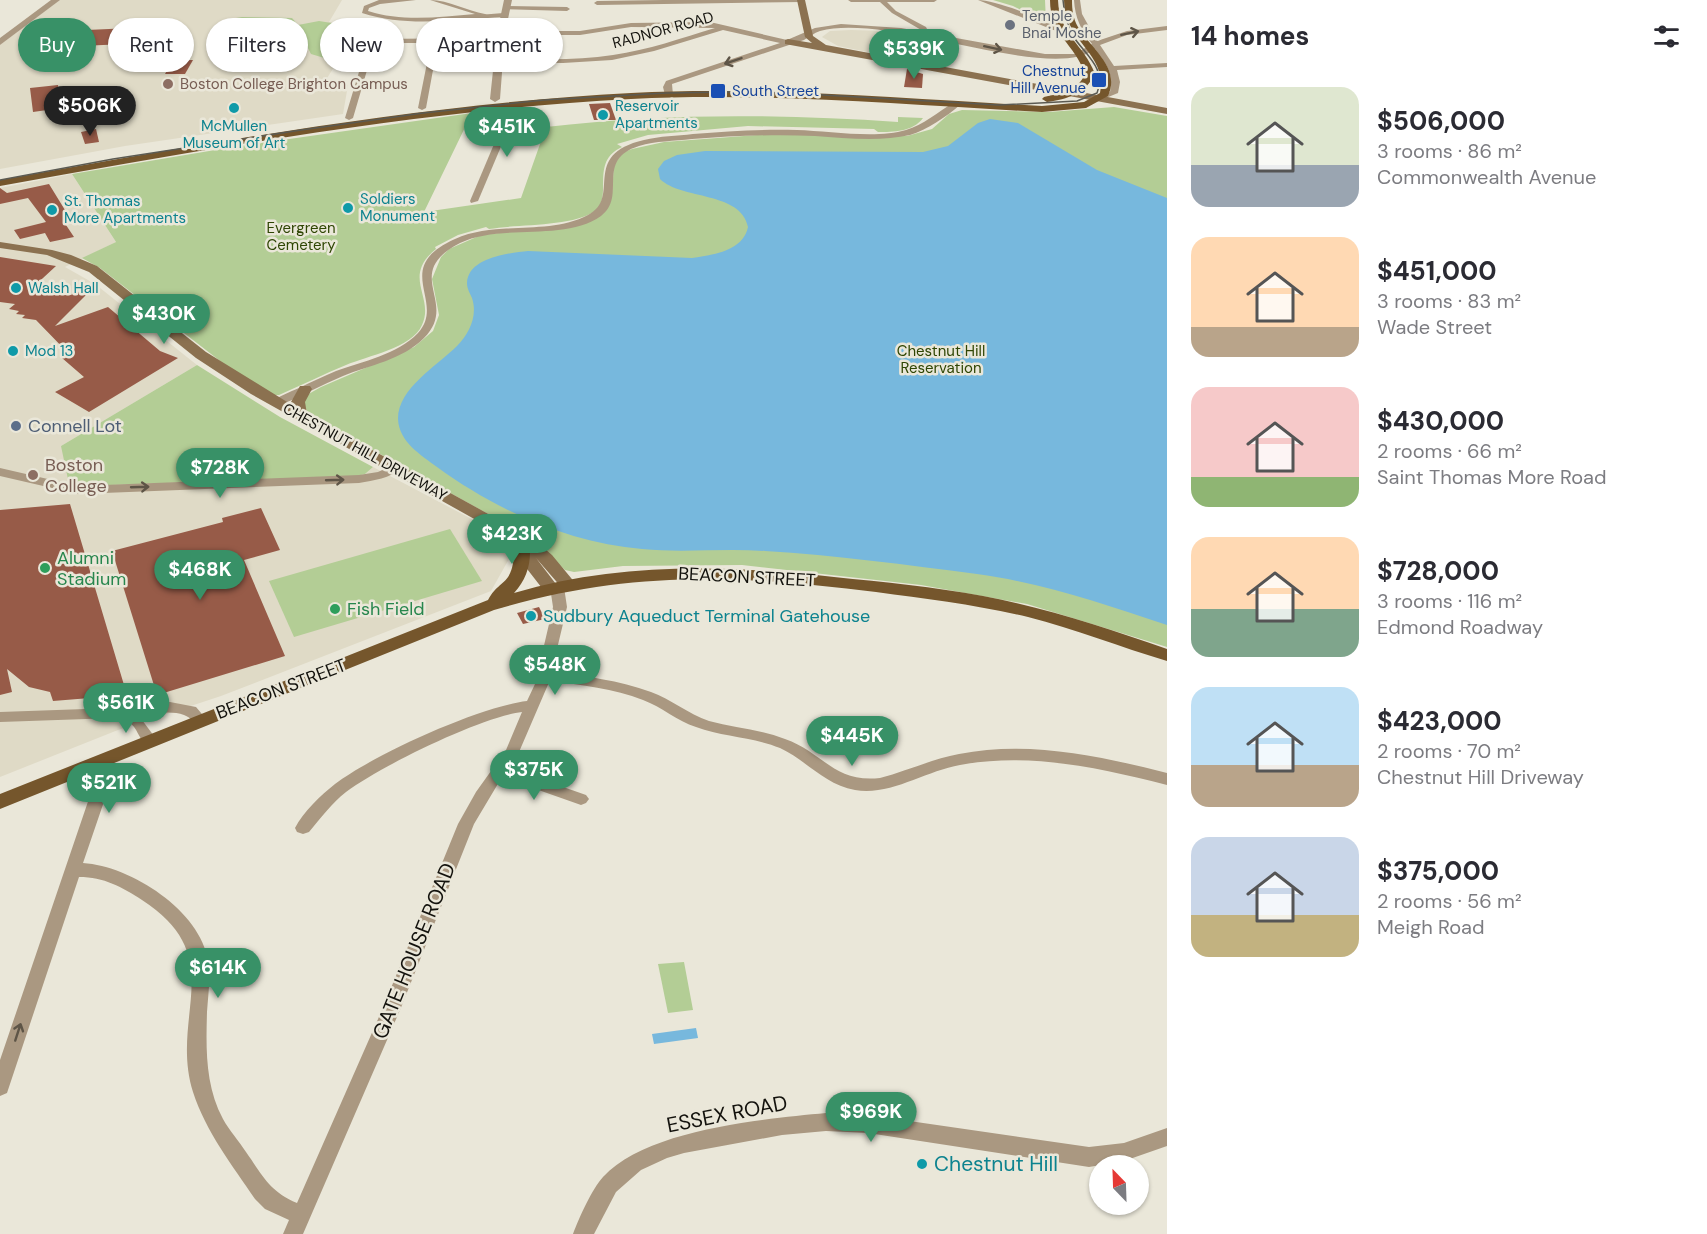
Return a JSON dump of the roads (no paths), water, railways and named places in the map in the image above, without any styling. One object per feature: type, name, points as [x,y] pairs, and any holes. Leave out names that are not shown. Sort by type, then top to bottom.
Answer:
[{"type":"main road","points":[[801,0],[812,40],[838,50]]},
{"type":"main road","points":[[0,174],[108,154],[349,118],[387,117],[422,108],[495,99],[668,92],[938,101],[1041,100],[1074,93],[1081,88],[1090,74],[1087,66],[1061,31],[1054,14],[1054,0]]},
{"type":"main road","points":[[938,101],[956,105],[1049,109],[1086,105],[1101,98],[1107,90],[1108,75],[1092,47],[1070,23],[1068,0]]},
{"type":"main road","points":[[788,42],[1167,111]]},
{"type":"main road","points":[[1041,87],[1052,94],[1041,100]]},
{"type":"main road","points":[[0,183],[132,158],[387,117],[668,92]]},
{"type":"main road","points":[[0,245],[48,252],[67,257],[93,269],[206,358],[277,403]]},
{"type":"main road","points":[[301,416],[298,402],[305,389]]},
{"type":"main road","name":"CHESTNUT HILL DRIVEWAY","points":[[277,403],[498,524],[537,550],[558,586]]},
{"type":"main road","name":"CHESTNUT HILL DRIVEWAY","points":[[498,524],[522,552],[558,586]]},
{"type":"main road","points":[[488,606],[506,592],[517,579],[522,565],[522,552]]},
{"type":"main road","name":"BEACON STREET","points":[[0,802],[488,606],[558,586],[620,576],[681,572],[742,573],[944,596],[995,604],[1063,621],[1167,655]]},
{"type":"street","points":[[0,42],[56,0]]},
{"type":"street","points":[[413,0],[372,4],[366,7],[364,12],[383,17],[426,19],[483,15],[506,8],[567,9]]},
{"type":"street","points":[[433,0],[483,15]]},
{"type":"street","points":[[597,3],[801,0]]},
{"type":"street","points":[[851,0],[883,2],[934,0]]},
{"type":"street","points":[[981,0],[1010,8],[1042,25],[1061,31]]},
{"type":"street","points":[[1077,0],[1081,24],[1092,47],[1114,68],[1117,78],[1115,91],[1101,98]]},
{"type":"street","points":[[883,2],[904,19],[936,35]]},
{"type":"street","points":[[563,34],[631,25],[710,24],[788,42]]},
{"type":"street","name":"RADNOR ROAD","points":[[563,61],[627,56],[726,27]]},
{"type":"street","points":[[668,92],[672,82],[801,38],[808,31],[868,28],[936,35],[1023,54],[1080,56],[1092,47],[1125,34],[1167,28]]},
{"type":"street","points":[[349,118],[371,42],[416,41]]},
{"type":"street","points":[[1114,68],[1167,64]]},
{"type":"street","points":[[422,108],[429,72]]},
{"type":"street","points":[[495,99],[497,72]]},
{"type":"street","points":[[931,119],[931,112],[938,101]]},
{"type":"street","points":[[474,201],[515,104]]},
{"type":"street","name":"CHESTNUT HILL DRIVEWAY","points":[[277,403],[397,351],[425,331],[432,315],[425,270],[435,256],[450,245],[490,231],[574,223],[599,214],[607,205],[609,163],[619,152],[629,147],[654,141],[748,132],[901,134],[923,128],[931,119],[956,105]]},
{"type":"street","points":[[0,472],[78,490],[359,479],[381,475],[395,468]]},
{"type":"street","name":"GATE HOUSE ROAD","points":[[297,1225],[391,1010],[466,824],[512,752],[533,706],[545,674],[560,607],[558,586]]},
{"type":"street","points":[[545,674],[638,693],[694,721],[782,743],[802,752],[839,778],[855,784],[889,781],[959,759],[1010,755],[1101,763],[1167,779]]},
{"type":"street","points":[[303,828],[333,794],[368,771],[422,744],[503,710],[519,705],[533,706]]},
{"type":"street","points":[[0,717],[182,708],[197,715],[200,720]]},
{"type":"street","points":[[114,713],[136,720],[150,740]]},
{"type":"street","points":[[0,1087],[102,781],[104,771],[99,761]]},
{"type":"street","points":[[499,770],[581,799]]},
{"type":"street","points":[[72,870],[98,871],[123,879],[171,910],[188,930],[197,948],[200,962],[198,1073],[207,1108],[262,1192],[297,1225]]},
{"type":"street","name":"ESSEX ROAD","points":[[583,1234],[609,1185],[634,1163],[665,1149],[684,1144],[782,1126],[847,1122],[1089,1156],[1124,1152],[1167,1137]]},
{"type":"water","name":"Chestnut Hill Reservation","points":[[990,119],[1018,123],[1097,170],[1167,198],[1167,625],[1050,589],[977,574],[818,555],[750,550],[657,550],[615,546],[587,540],[534,522],[484,497],[424,458],[402,435],[398,419],[404,397],[420,378],[457,346],[469,330],[474,305],[467,283],[474,267],[482,262],[501,255],[528,251],[692,258],[726,250],[740,242],[748,227],[743,215],[734,207],[723,202],[670,186],[660,179],[658,169],[664,161],[677,155],[705,151],[923,152],[948,146],[978,123]]},
{"type":"water","points":[[696,1028],[698,1038],[654,1044],[652,1034]]},
{"type":"tram line","points":[[0,180],[113,159],[301,130],[423,113],[544,100],[727,92],[788,93],[999,105],[1077,101],[1097,93],[1099,76],[1093,62],[1071,32],[1063,0]]},
{"type":"place","name":"Temple Bnai Moshe","points":[[1010,25]]},
{"type":"place","name":"Chestnut Hill Avenue","points":[[1099,80]]},
{"type":"place","name":"Boston College Brighton Campus","points":[[168,84]]},
{"type":"place","name":"South Street","points":[[718,91]]},
{"type":"place","name":"McMullen Museum of Art","points":[[234,108]]},
{"type":"place","name":"Reservoir Apartments","points":[[603,115]]},
{"type":"place","name":"Soldiers Monument","points":[[348,208]]},
{"type":"place","name":"St. Thomas More Apartments","points":[[52,210]]},
{"type":"place","name":"Walsh Hall","points":[[16,288]]},
{"type":"place","name":"Mod 13","points":[[13,351]]},
{"type":"place","name":"Connell Lot","points":[[16,426]]},
{"type":"place","name":"Boston College","points":[[33,475]]},
{"type":"place","name":"Alumni Stadium","points":[[45,568]]},
{"type":"place","name":"Fish Field","points":[[335,609]]},
{"type":"place","name":"Sudbury Aqueduct Terminal Gatehouse","points":[[531,616]]},
{"type":"place","name":"Chestnut Hill","points":[[922,1164]]},
{"type":"park label","name":"Evergreen Cemetery","points":[[301,236]]}]
